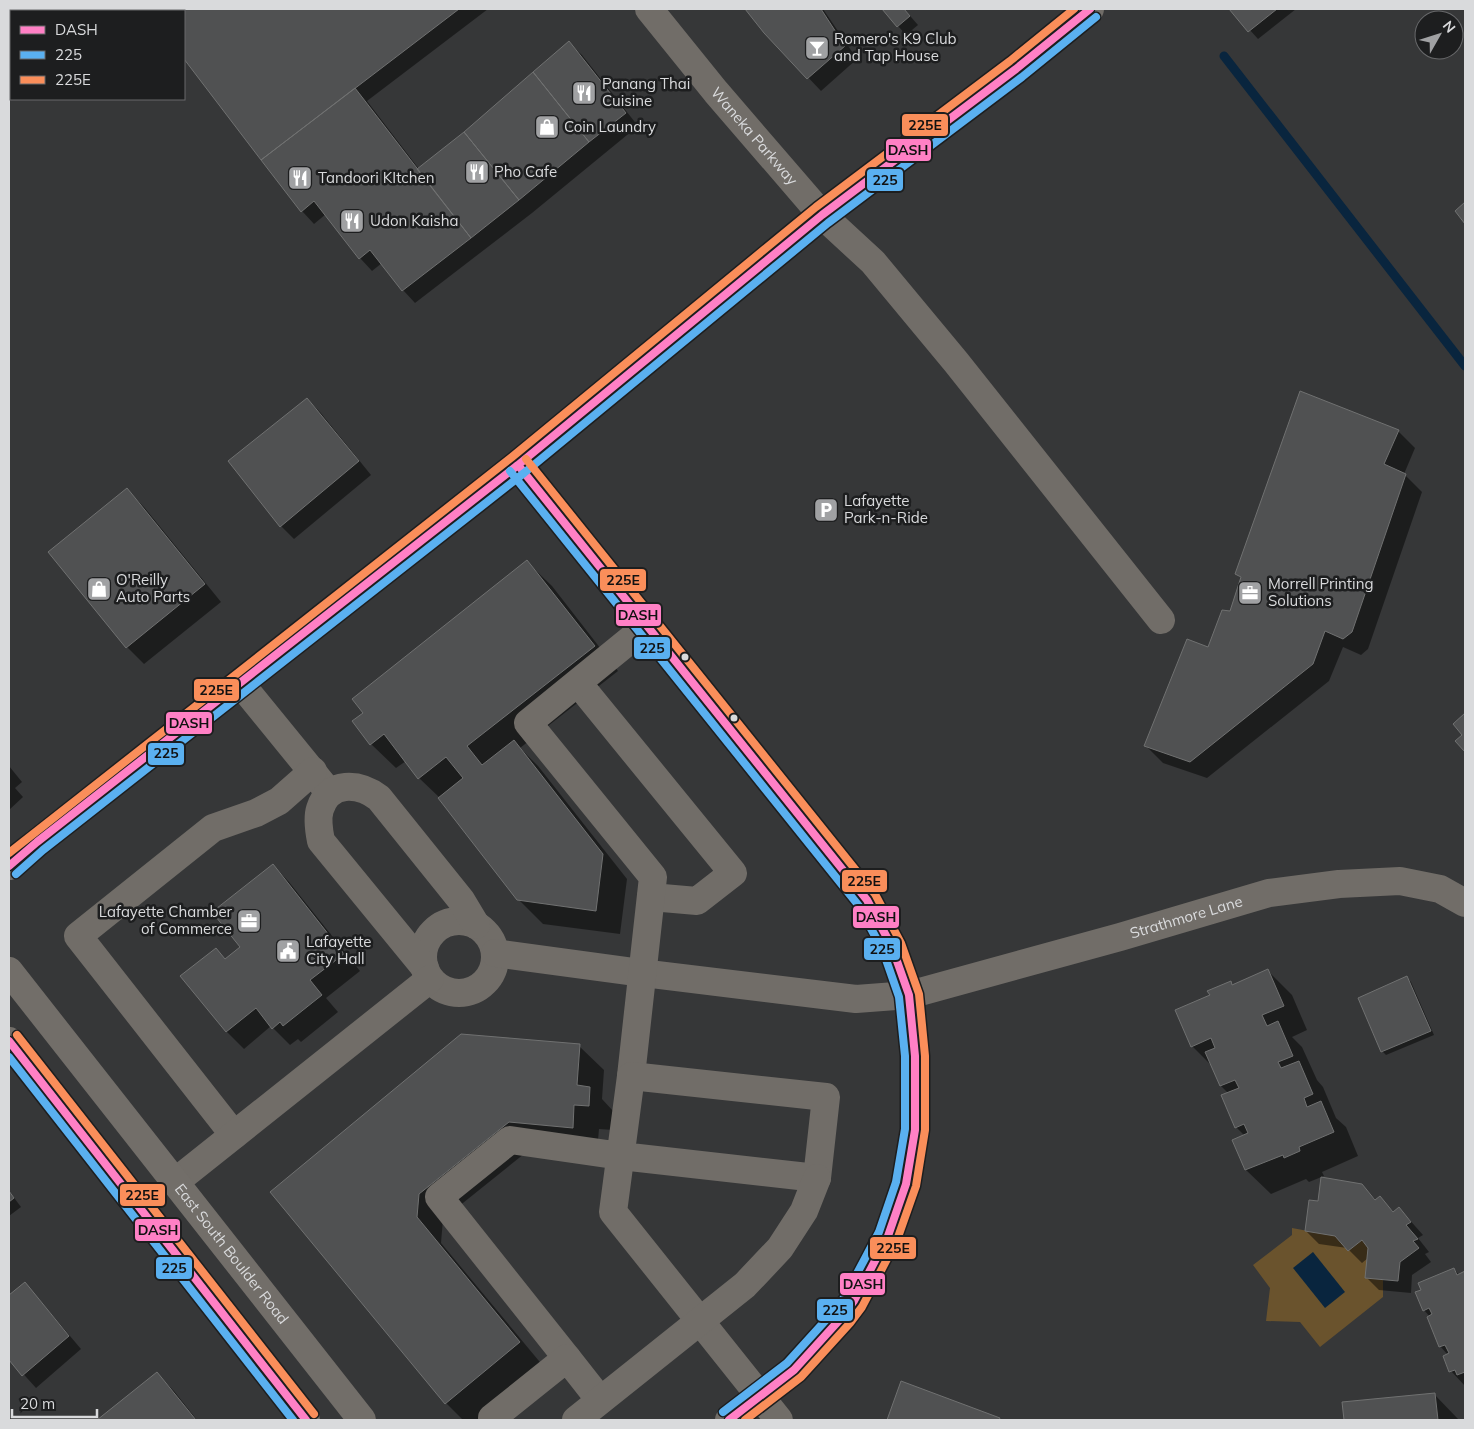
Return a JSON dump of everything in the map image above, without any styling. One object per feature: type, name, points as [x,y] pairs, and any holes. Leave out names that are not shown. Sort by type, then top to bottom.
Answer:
[{"type":"main road","name":"East South Boulder Road","points":[[9,971],[362,1420]]},
{"type":"main road","points":[[9,1041],[306,1420]]},
{"type":"street","name":"Waneka Parkway","points":[[649,9],[716,92],[822,215],[873,262],[956,362],[1161,620]]},
{"type":"street","points":[[9,866],[240,682],[518,465],[822,215],[1009,75],[1090,9]]},
{"type":"street","points":[[518,465],[867,900],[892,947],[909,995],[915,1056],[915,1130],[906,1184],[888,1236],[854,1301],[843,1316],[794,1370],[728,1420]]},
{"type":"street","points":[[647,626],[528,723],[653,877],[631,1076],[613,1212],[779,1420]]},
{"type":"street","points":[[240,682],[330,793]]},
{"type":"street","points":[[578,683],[733,873],[697,902],[651,897]]},
{"type":"street","points":[[234,1135],[78,936],[213,828],[256,813],[279,801],[313,771]]},
{"type":"street","points":[[428,974],[423,956],[425,944],[431,934],[440,926],[452,921],[464,921],[476,925],[492,941],[495,952],[494,964],[491,975],[483,985],[462,993],[450,992],[440,987],[428,974],[321,841],[319,830],[320,808],[330,793],[346,786],[361,788],[379,798],[460,900],[476,925]]},
{"type":"street","name":"Strathmore Lane","points":[[495,952],[642,974],[856,999],[909,995],[1120,937],[1269,893],[1339,884],[1400,881],[1440,889],[1465,903]]},
{"type":"street","points":[[175,1182],[428,974]]},
{"type":"street","points":[[576,1420],[745,1285],[780,1248],[804,1211],[817,1178],[826,1097],[631,1076]]},
{"type":"street","points":[[600,1400],[439,1197],[510,1140],[621,1156],[817,1178]]},
{"type":"street","points":[[494,1420],[492,1418],[567,1358]]},
{"type":"shaded area","points":[[1292,1228],[1335,1236],[1348,1251],[1362,1240],[1383,1279],[1383,1297],[1320,1347],[1300,1322],[1266,1321],[1270,1288],[1253,1265],[1292,1235]]},
{"type":"water","points":[[1313,1252],[1345,1292],[1325,1308],[1293,1268]]},
{"type":"building","points":[[459,9],[261,160],[185,60],[185,10],[146,10]]},
{"type":"building","points":[[745,9],[821,9],[845,46],[807,79],[764,33]]},
{"type":"building","points":[[882,9],[904,9],[910,16],[897,27]]},
{"type":"building","points":[[1229,9],[1277,9],[1248,32]]},
{"type":"building","points":[[569,41],[626,113],[589,142],[533,72]]},
{"type":"building","points":[[533,72],[589,142],[519,200],[464,132]]},
{"type":"building","points":[[355,88],[471,238],[402,291],[370,250],[359,259],[314,201],[301,212],[261,160]]},
{"type":"building","points":[[464,132],[519,200],[471,238],[417,169]]},
{"type":"building","points":[[1465,202],[1465,224],[1455,211]]},
{"type":"building","points":[[1300,391],[1399,430],[1384,464],[1406,474],[1352,632],[1343,639],[1325,631],[1313,664],[1190,762],[1144,746],[1187,639],[1208,647],[1222,610],[1230,611],[1241,577],[1235,574]]},
{"type":"building","points":[[307,398],[359,461],[280,527],[228,461]]},
{"type":"building","points":[[127,488],[205,584],[126,648],[48,552]]},
{"type":"building","points":[[527,560],[595,646],[467,746],[482,765],[514,740],[603,854],[596,911],[517,900],[438,798],[463,778],[446,757],[418,779],[384,734],[370,745],[352,721],[363,713],[352,699]]},
{"type":"building","points":[[1465,713],[1465,752],[1455,741],[1462,735],[1453,724]]},
{"type":"building","name":"Lafayette City Hall","points":[[273,864],[344,954],[310,980],[322,995],[283,1026],[280,1022],[272,1029],[256,1008],[226,1032],[180,976],[216,948],[225,959],[240,947],[212,912]]},
{"type":"building","points":[[1268,969],[1284,1006],[1262,1015],[1267,1026],[1278,1021],[1293,1056],[1278,1062],[1281,1068],[1299,1061],[1313,1094],[1304,1098],[1307,1107],[1321,1101],[1334,1132],[1299,1147],[1300,1151],[1284,1158],[1283,1155],[1245,1170],[1232,1140],[1248,1133],[1244,1124],[1235,1128],[1221,1095],[1239,1088],[1235,1080],[1220,1086],[1205,1052],[1215,1048],[1211,1038],[1191,1047],[1175,1010],[1210,995],[1207,991],[1231,981],[1232,985]]},
{"type":"building","points":[[1407,976],[1431,1031],[1381,1052],[1358,998]]},
{"type":"building","points":[[461,1034],[580,1044],[577,1085],[590,1087],[589,1106],[574,1105],[573,1128],[509,1122],[419,1194],[417,1217],[520,1342],[445,1404],[270,1192]]},
{"type":"building","points":[[1321,1177],[1362,1184],[1375,1200],[1380,1196],[1393,1212],[1399,1207],[1411,1222],[1406,1225],[1418,1239],[1413,1241],[1419,1248],[1400,1262],[1398,1281],[1365,1278],[1368,1248],[1362,1240],[1348,1251],[1335,1236],[1305,1231],[1309,1200],[1318,1201]]},
{"type":"building","points":[[9,1191],[14,1198],[9,1202]]},
{"type":"building","points":[[1454,1268],[1457,1275],[1465,1271],[1465,1372],[1457,1375],[1455,1370],[1449,1372],[1443,1356],[1449,1353],[1445,1345],[1439,1347],[1427,1317],[1432,1314],[1429,1308],[1423,1311],[1415,1292],[1421,1290],[1418,1283]]},
{"type":"building","points":[[25,1282],[69,1336],[22,1376],[9,1360],[9,1295]]},
{"type":"building","points":[[157,1372],[196,1420],[97,1420]]},
{"type":"building","points":[[901,1381],[1000,1418],[999,1420],[887,1420]]},
{"type":"building","points":[[1435,1393],[1438,1420],[1344,1420],[1342,1402]]},
{"type":"waterway","points":[[1224,56],[1465,366]]},
{"type":"transit line","name":"225E","points":[[9,853],[512,457],[816,207],[1010,61],[1074,9]]},
{"type":"transit line","name":"DASH","points":[[9,866],[37,842],[518,465],[822,215],[1016,69],[1090,9]]},
{"type":"transit line","name":"225","points":[[16,874],[43,850],[524,473],[828,223],[1022,77],[1096,17]]},
{"type":"transit line","name":"225E","points":[[526,459],[875,894],[901,943],[919,994],[925,1056],[925,1130],[916,1186],[897,1240],[862,1307],[850,1323],[801,1377],[745,1420]]},
{"type":"transit line","name":"DASH","points":[[518,465],[867,900],[892,947],[909,995],[915,1056],[915,1130],[906,1184],[888,1236],[854,1301],[843,1316],[794,1370],[729,1420]]},
{"type":"transit line","name":"225","points":[[510,471],[859,906],[883,951],[899,997],[905,1056],[905,1129],[896,1182],[879,1232],[845,1296],[835,1310],[787,1363],[723,1412]]},
{"type":"transit line","name":"225E","points":[[17,1035],[314,1414]]},
{"type":"transit line","name":"DASH","points":[[9,1041],[306,1420]]},
{"type":"transit line","name":"225","points":[[9,1057],[293,1420]]},
{"type":"place","name":"Romero's K9 Club and Tap House","points":[[817,48]]},
{"type":"place","name":"Panang Thai Cuisine","points":[[584,93]]},
{"type":"place","name":"Coin Laundry","points":[[547,127]]},
{"type":"place","name":"Pho Cafe","points":[[477,172]]},
{"type":"place","name":"Tandoori KItchen","points":[[300,178]]},
{"type":"place","name":"Udon Kaisha","points":[[352,221]]},
{"type":"place","name":"Lafayette Park-n-Ride","points":[[826,510]]},
{"type":"place","name":"O'Reilly Auto Parts","points":[[99,589]]},
{"type":"place","name":"Morrell Printing Solutions","points":[[1250,593]]},
{"type":"place","name":"Lafayette Chamber of Commerce","points":[[249,921]]},
{"type":"place","name":"Lafayette City Hall","points":[[288,951]]}]
